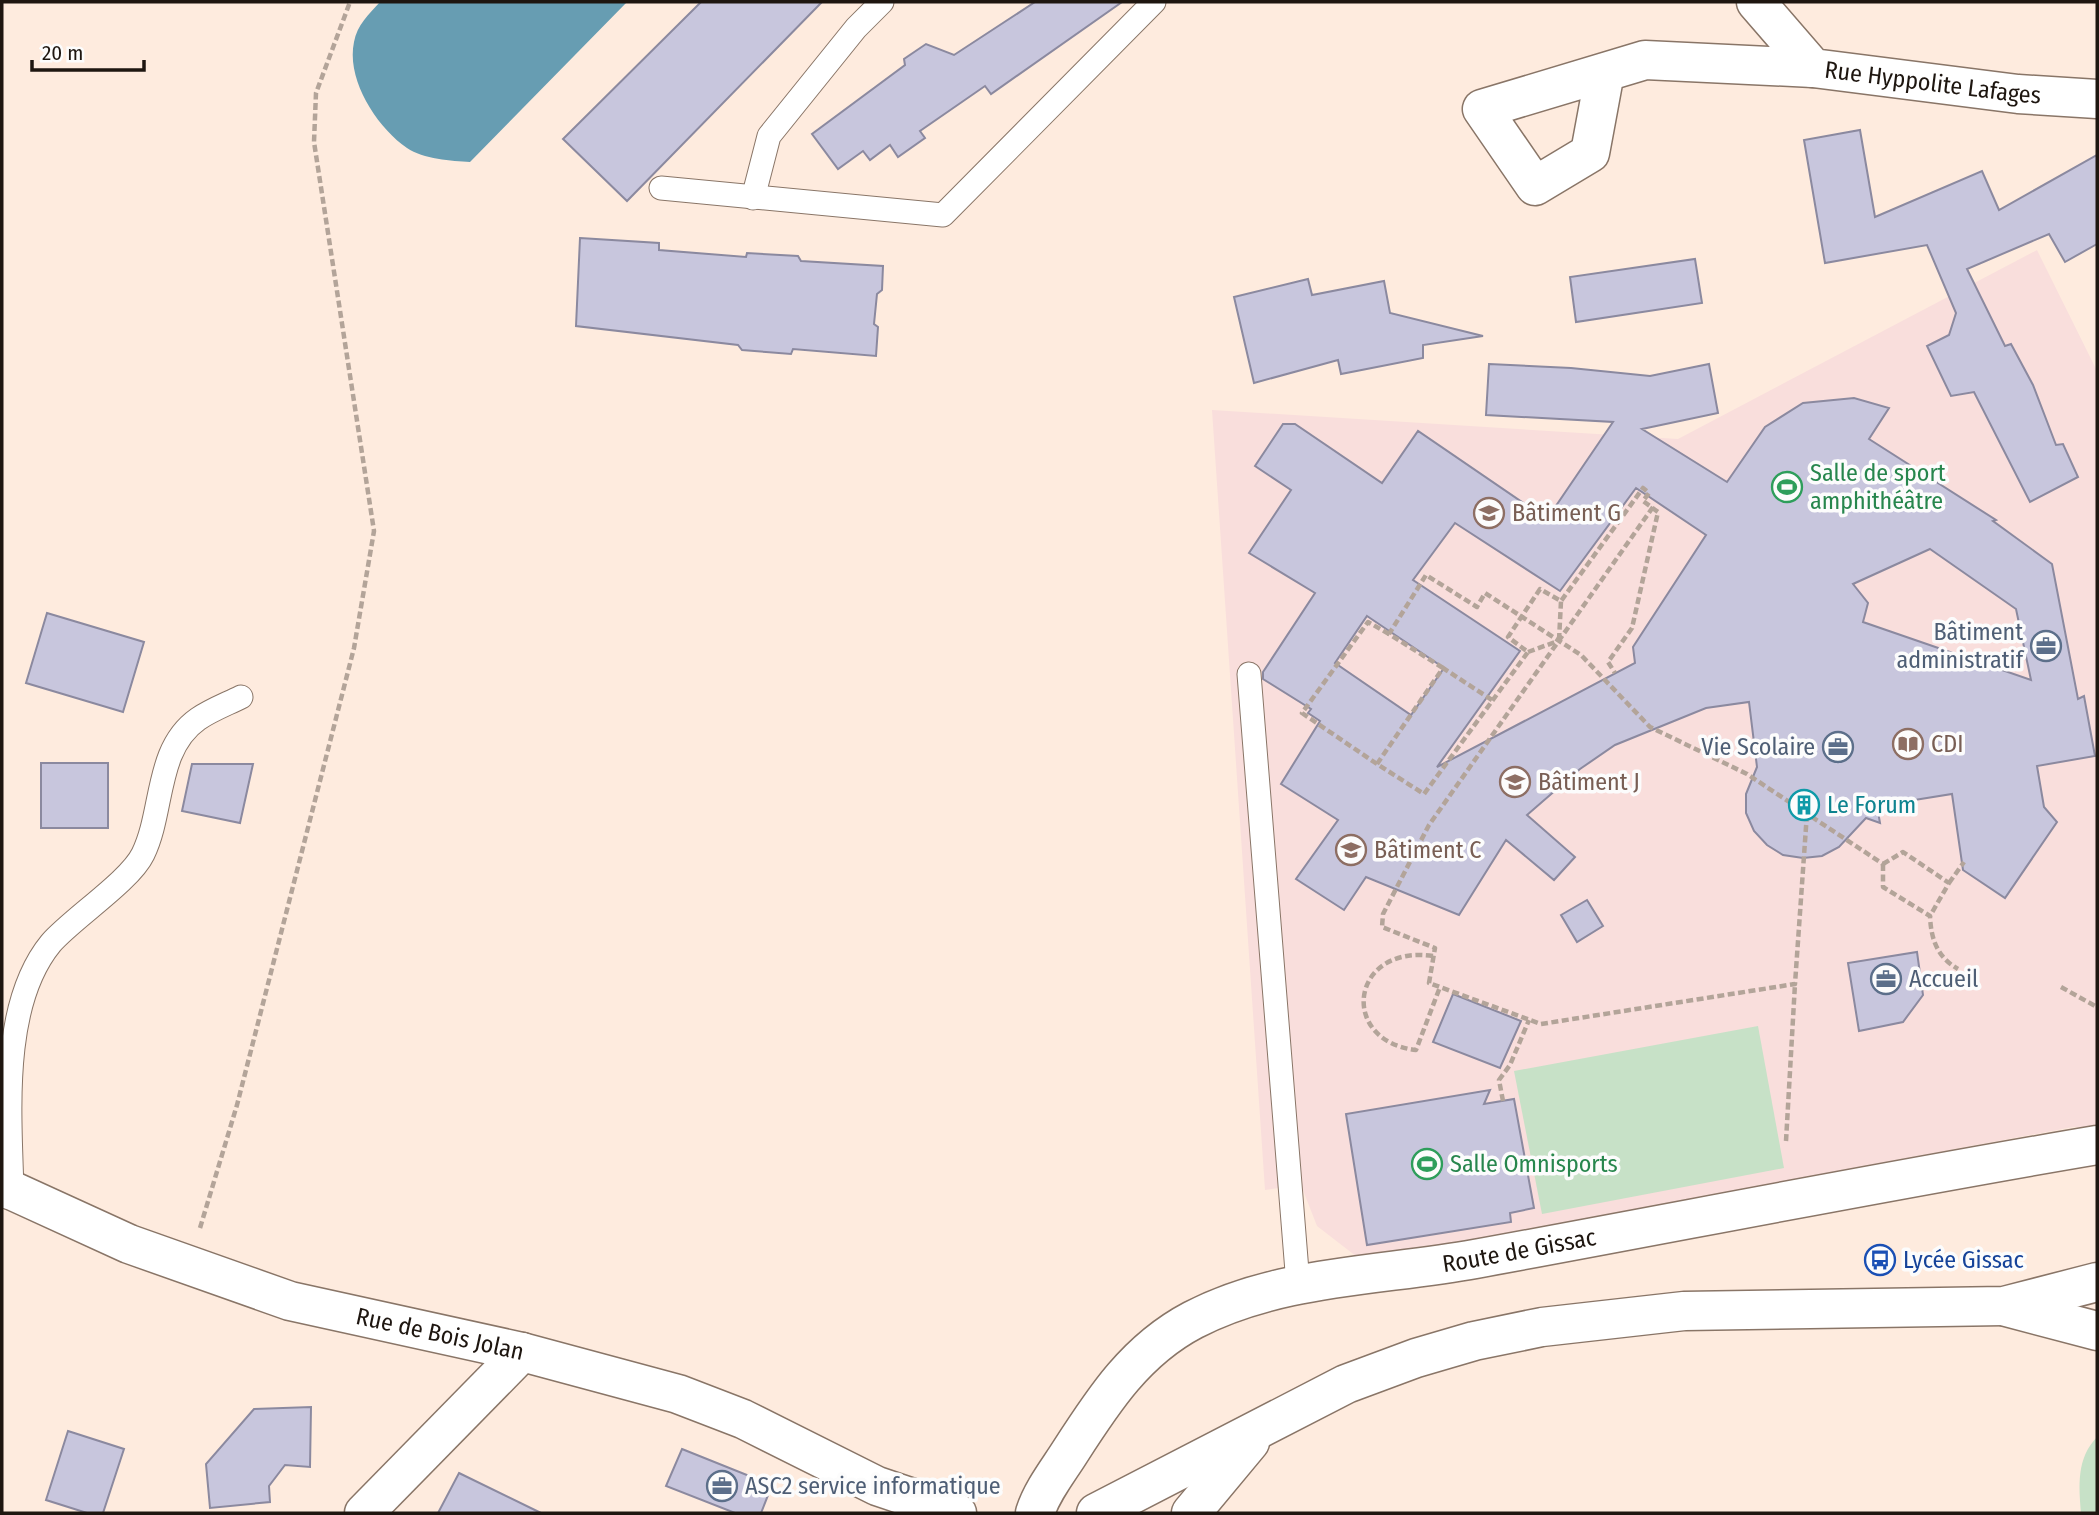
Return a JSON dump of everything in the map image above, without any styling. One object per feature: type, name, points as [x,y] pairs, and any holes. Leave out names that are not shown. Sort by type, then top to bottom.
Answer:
[{"type":"street","name":"Rue Hyppolite Lafages","points":[[1756,2],[1813,68],[2018,94],[2097,99]]},
{"type":"street","points":[[1605,72],[1645,60],[1813,68]]},
{"type":"street","name":"Route de Gissac","points":[[1035,1513],[1053,1478],[1112,1387],[1133,1365],[1162,1340],[1195,1320],[1251,1297],[1298,1284],[1472,1259],[2097,1144]]},
{"type":"street","name":"Rue de Bois Jolan","points":[[5,1193],[129,1244],[289,1301],[522,1352],[678,1395],[743,1419],[887,1499],[957,1513]]},
{"type":"street","points":[[1096,1513],[1259,1432],[1346,1384],[1416,1357],[1475,1341],[1542,1327],[1723,1309],[2004,1306],[2097,1282]]},
{"type":"street","points":[[2004,1306],[2097,1331]]},
{"type":"street","points":[[364,1513],[522,1352]]},
{"type":"street","points":[[1191,1513],[1259,1432]]},
{"type":"lane","points":[[753,198],[769,136],[856,28],[882,2]]},
{"type":"lane","points":[[661,188],[943,215],[1154,2]]},
{"type":"lane","points":[[1249,674],[1298,1284]]},
{"type":"lane","points":[[5,1193],[9,1063],[27,988],[51,944],[142,857],[154,828],[169,754],[181,734],[198,719],[241,697]]},
{"type":"path","points":[[188,1265],[237,1105],[354,648],[374,531],[314,142],[316,93],[350,2]]},
{"type":"path","points":[[1559,640],[1562,601],[1643,488],[1649,493],[1643,501],[1658,512],[1632,628],[1608,662],[1615,673]]},
{"type":"path","points":[[1653,507],[1429,825],[1382,914],[1382,927],[1435,948],[1429,983],[1541,1024],[1795,984]]},
{"type":"path","points":[[1389,634],[1426,575],[1477,607],[1485,593],[1581,655],[1650,727],[1747,774],[1883,864]]},
{"type":"path","points":[[1528,652],[1508,637],[1540,589],[1562,601]]},
{"type":"path","points":[[1492,700],[1368,622],[1302,713],[1424,794],[1528,652],[1559,640]]},
{"type":"path","points":[[1377,764],[1443,668]]},
{"type":"path","points":[[1786,1141],[1807,813]]},
{"type":"path","points":[[1883,864],[1903,852],[1949,883]]},
{"type":"path","points":[[1958,969],[1943,961],[1930,936],[1930,916],[1964,862]]},
{"type":"path","points":[[1883,864],[1883,887],[1930,916]]},
{"type":"path","points":[[1433,956],[1416,954],[1397,957],[1388,960],[1372,976],[1364,992],[1371,1028],[1391,1044],[1416,1050],[1440,987]]},
{"type":"path","points":[[2061,987],[2097,1007]]},
{"type":"path","points":[[1503,1101],[1499,1080],[1510,1065],[1529,1020]]},
{"type":"shaded area","points":[[2037,250],[2097,371],[2097,1127],[2073,1127],[1361,1260],[1317,1226],[1301,1185],[1265,1190],[1212,410],[1678,439]]},
{"type":"green space","points":[[1758,1026],[1784,1168],[1542,1214],[1514,1071]]},
{"type":"green space","points":[[2097,1437],[2097,1513],[2081,1513],[2080,1473],[2085,1454]]},
{"type":"water","points":[[380,2],[627,2],[470,162],[429,157],[407,148],[385,128],[366,101],[355,72],[354,42],[361,25]]},
{"type":"building","points":[[701,2],[822,2],[627,201],[563,139]]},
{"type":"building","points":[[1035,2],[1122,2],[991,94],[985,86],[920,131],[925,138],[898,157],[890,145],[870,160],[863,151],[838,169],[812,134],[905,65],[904,59],[926,44],[954,55]]},
{"type":"building","points":[[1860,130],[1875,217],[1982,171],[1999,210],[2097,155],[2097,244],[2065,262],[2049,234],[1967,269],[2005,346],[2011,344],[2033,385],[2056,445],[2063,444],[2078,477],[2030,502],[1974,392],[1951,396],[1927,346],[1949,335],[1956,313],[1927,245],[1825,263],[1804,140]]},
{"type":"building","points":[[580,238],[659,243],[659,250],[746,257],[747,253],[798,256],[801,261],[883,266],[882,290],[877,294],[874,324],[878,327],[876,356],[793,349],[791,354],[742,350],[738,345],[576,326]]},
{"type":"building","points":[[1695,259],[1702,303],[1576,322],[1570,277]]},
{"type":"building","points":[[1308,279],[1312,295],[1384,281],[1390,313],[1483,336],[1423,345],[1423,358],[1341,374],[1338,360],[1254,383],[1234,297]]},
{"type":"building","points":[[1489,364],[1571,368],[1650,376],[1709,364],[1718,413],[1642,429],[1727,482],[1765,427],[1803,403],[1854,398],[1889,408],[1869,439],[1996,520],[1993,521],[2052,564],[2078,699],[2084,696],[2095,756],[2037,766],[2044,807],[2057,822],[2005,898],[1963,870],[1952,794],[1877,806],[1880,823],[1866,818],[1839,847],[1822,856],[1803,858],[1783,855],[1767,845],[1754,831],[1746,813],[1746,794],[1757,767],[1749,702],[1706,708],[1615,745],[1580,769],[1527,815],[1575,857],[1554,880],[1506,840],[1459,915],[1366,877],[1344,910],[1296,879],[1338,820],[1281,784],[1320,721],[1308,713],[1311,709],[1263,679],[1263,672],[1315,593],[1249,553],[1291,490],[1255,466],[1283,424],[1295,424],[1382,483],[1418,431],[1547,519],[1613,422],[1486,415]],"holes":[[[1636,488],[1706,535],[1633,647],[1635,663],[1437,767],[1520,651],[1413,580],[1455,523],[1560,591]],[[1930,549],[2016,609],[2031,680],[1863,622],[1868,603],[1853,584]],[[1367,616],[1444,668],[1411,715],[1335,663]]]},
{"type":"building","points":[[47,613],[144,642],[123,712],[26,683]]},
{"type":"building","points":[[41,763],[108,763],[108,828],[41,828]]},
{"type":"building","points":[[192,764],[253,764],[240,823],[182,811]]},
{"type":"building","points":[[1587,900],[1603,926],[1577,942],[1561,915]]},
{"type":"building","name":"Accueil","points":[[1917,952],[1923,995],[1903,1022],[1859,1031],[1848,963]]},
{"type":"building","points":[[1453,994],[1521,1021],[1500,1068],[1433,1042]]},
{"type":"building","name":"Salle Omnisports","points":[[1490,1090],[1484,1104],[1514,1099],[1534,1208],[1510,1213],[1511,1222],[1367,1245],[1346,1114]]},
{"type":"building","points":[[311,1407],[310,1467],[285,1465],[269,1486],[270,1502],[210,1508],[206,1464],[254,1409]]},
{"type":"building","points":[[68,1431],[124,1449],[103,1513],[87,1513],[46,1500]]},
{"type":"building","points":[[682,1449],[772,1485],[761,1513],[735,1513],[666,1486]]},
{"type":"building","points":[[459,1473],[541,1513],[438,1513]]},
{"type":"place","name":"Salle de sport amphithéâtre","points":[[1787,487]]},
{"type":"place","name":"Bâtiment G","points":[[1489,513]]},
{"type":"place","name":"Bâtiment administratif","points":[[2046,646]]},
{"type":"place","name":"CDI","points":[[1908,744]]},
{"type":"place","name":"Vie Scolaire","points":[[1838,747]]},
{"type":"place","name":"Bâtiment J","points":[[1515,782]]},
{"type":"place","name":"Le Forum","points":[[1804,805]]},
{"type":"place","name":"Bâtiment C","points":[[1351,850]]},
{"type":"place","name":"Accueil","points":[[1886,979]]},
{"type":"place","name":"Salle Omnisports","points":[[1427,1164]]},
{"type":"place","name":"Lycée Gissac","points":[[1880,1260]]},
{"type":"place","name":"ASC2 service informatique","points":[[722,1486]]}]
